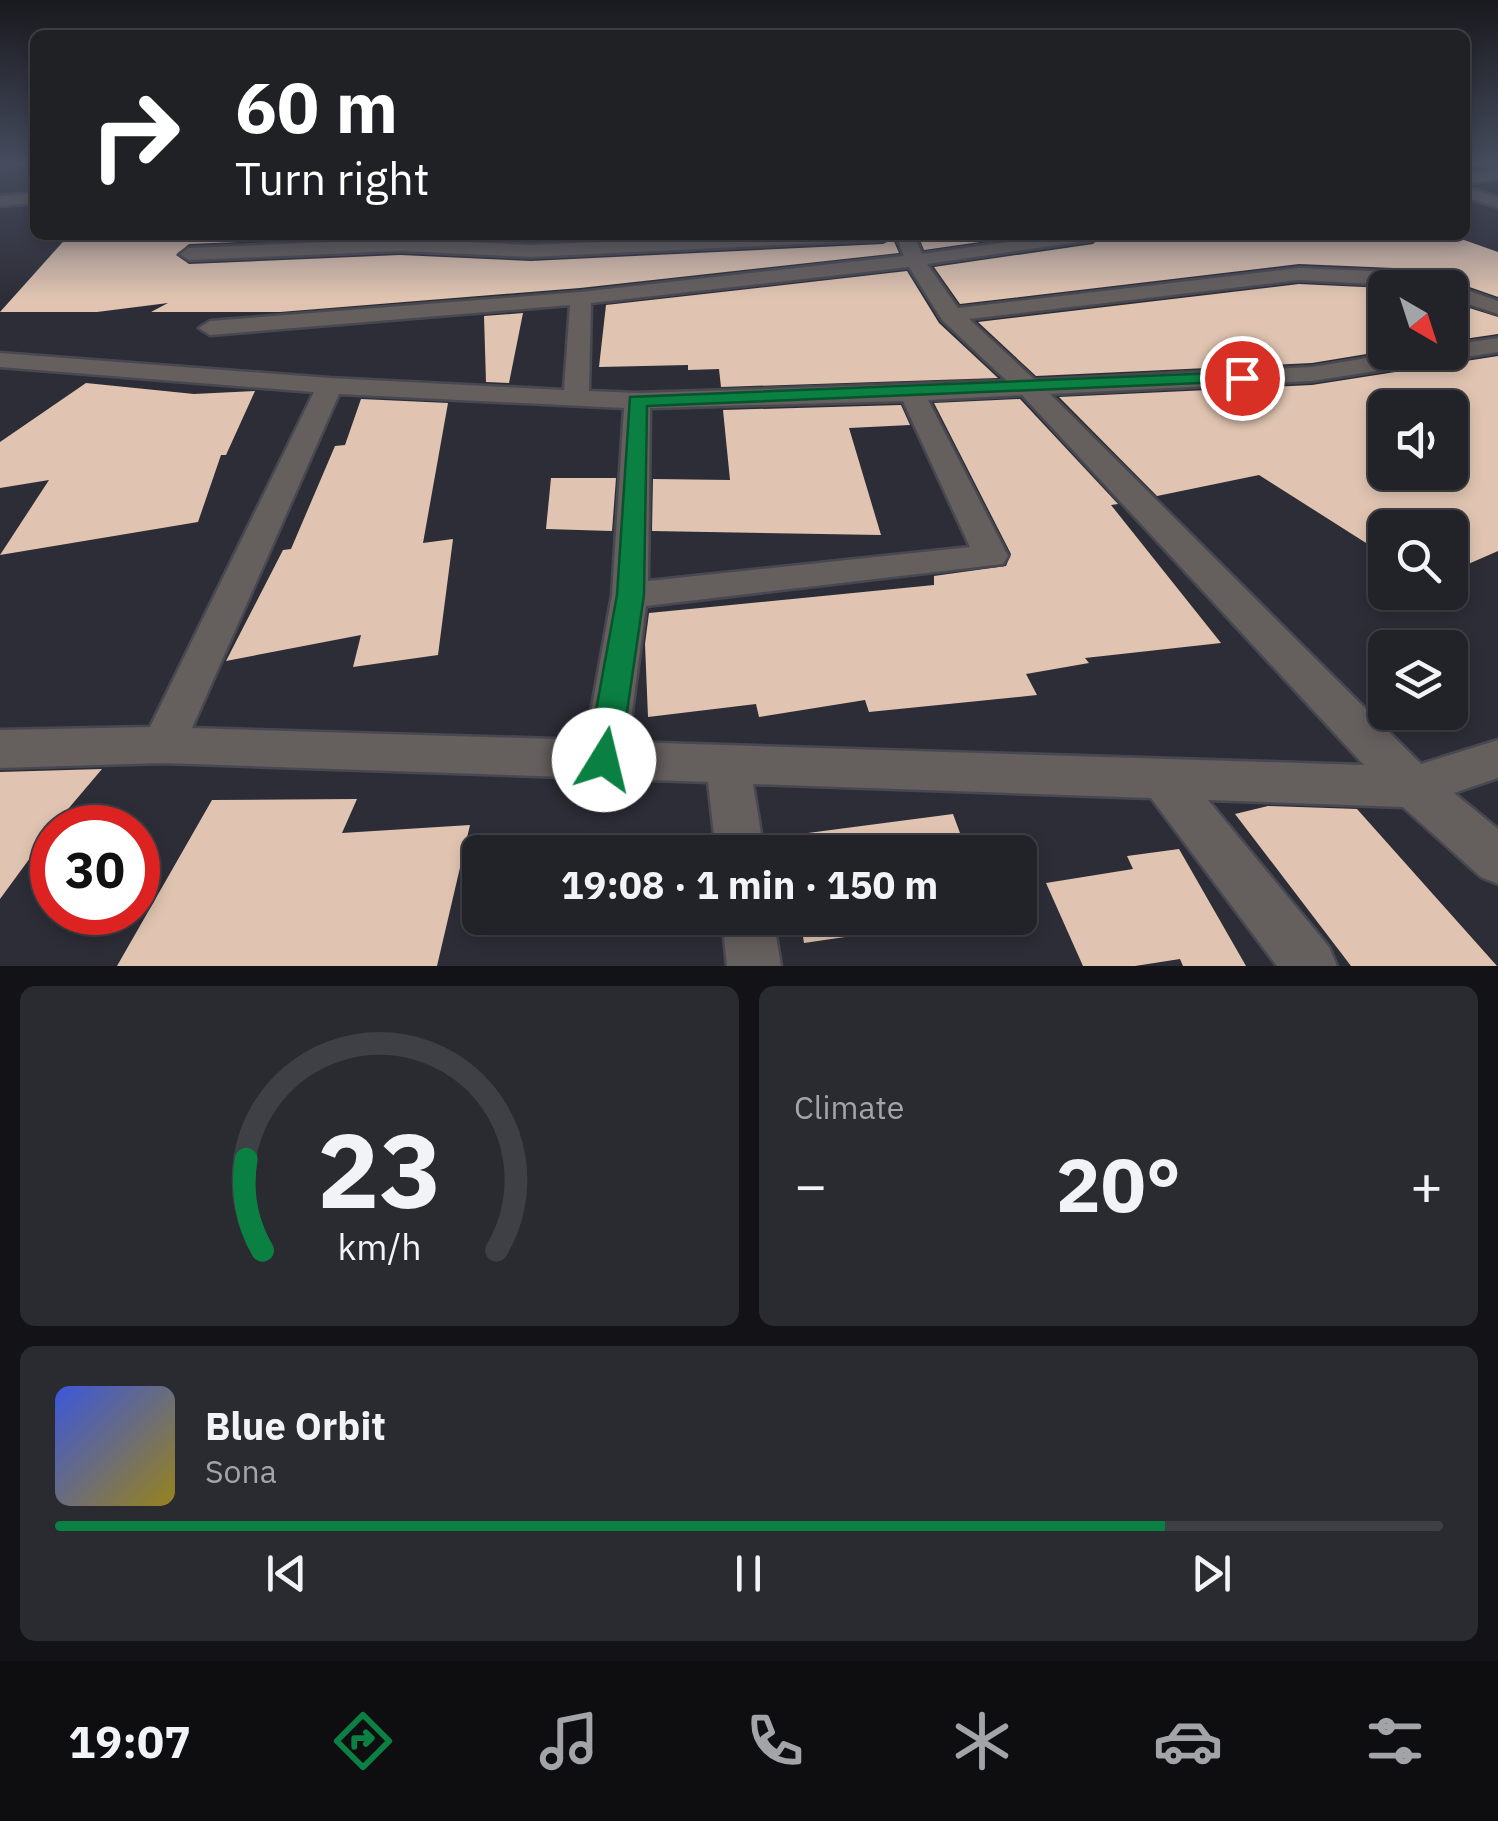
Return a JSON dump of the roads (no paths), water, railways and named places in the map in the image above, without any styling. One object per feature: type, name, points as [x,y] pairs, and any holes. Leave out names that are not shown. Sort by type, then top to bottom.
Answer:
[{"type":"street","points":[[189,254],[405,240],[530,251],[773,240]]},
{"type":"street","points":[[210,328],[336,314],[581,298],[909,249],[1027,240]]},
{"type":"street","points":[[909,249],[950,315],[1031,387],[1412,787],[1498,860]]},
{"type":"street","points":[[950,315],[1299,274],[1368,277]]},
{"type":"street","points":[[1468,297],[1498,308]]},
{"type":"street","points":[[576,398],[581,298]]},
{"type":"street","points":[[3,366],[637,401],[1312,374],[1498,345]]},
{"type":"street","points":[[163,746],[330,386]]},
{"type":"street","points":[[630,595],[992,556],[912,393]]},
{"type":"street","points":[[604,760],[630,595],[637,401]]},
{"type":"street","points":[[0,748],[163,746],[1412,787],[1498,759]]},
{"type":"street","points":[[728,764],[738,835]]},
{"type":"street","points":[[1164,779],[1310,966]]},
{"type":"street","points":[[750,935],[754,966]]}]
